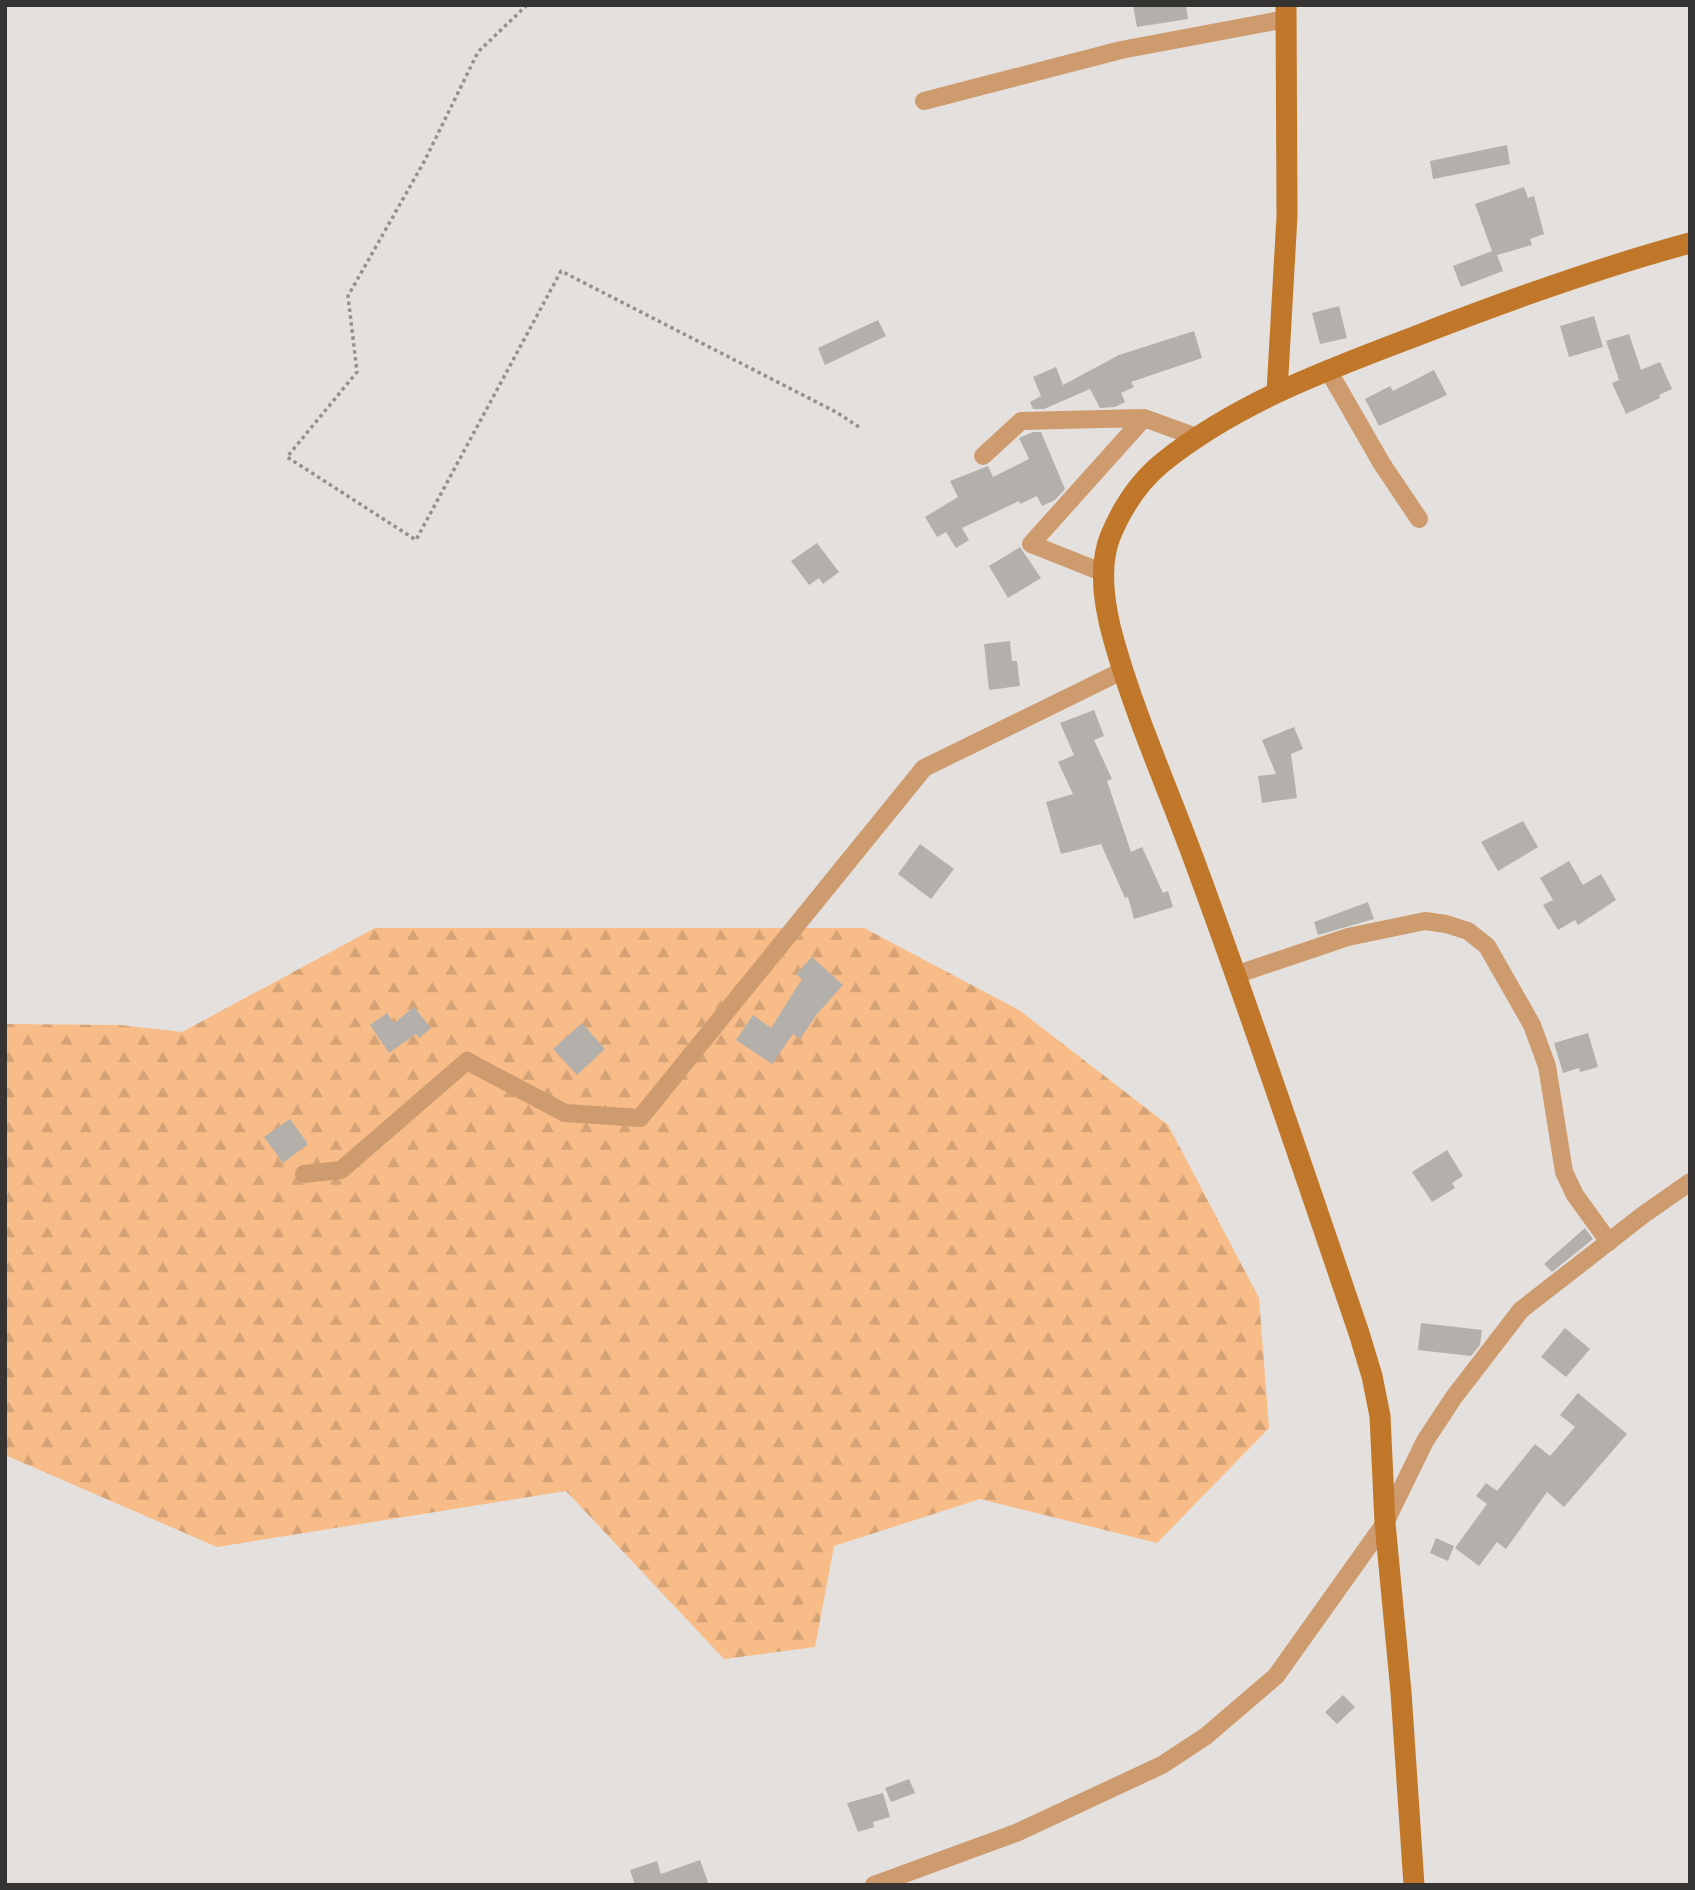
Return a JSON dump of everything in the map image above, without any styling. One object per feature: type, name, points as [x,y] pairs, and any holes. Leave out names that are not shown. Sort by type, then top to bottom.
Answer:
[{"type":"street","points":[[924,101],[1121,50],[1286,12],[1287,216],[1277,392]]},
{"type":"street","points":[[1414,1885],[1401,1692],[1385,1523],[1380,1416],[1372,1376],[1234,975],[1113,640],[1105,593],[1104,573],[1108,541],[1122,512],[1143,481],[1160,464],[1277,392],[1569,278],[1690,243]]},
{"type":"street","points":[[1328,370],[1382,464],[1419,519]]},
{"type":"street","points":[[983,456],[1021,421],[1144,418],[1199,438]]},
{"type":"street","points":[[1104,573],[1031,544],[1144,418]]},
{"type":"street","points":[[304,1174],[341,1170],[467,1061],[565,1113],[640,1118],[925,768],[1124,670]]},
{"type":"street","points":[[1234,975],[1348,937],[1425,921],[1468,931],[1487,946],[1532,1026],[1547,1066],[1564,1172],[1569,1185],[1609,1242]]},
{"type":"street","points":[[874,1885],[1016,1833],[1162,1765],[1206,1736],[1276,1676],[1385,1523],[1425,1441],[1469,1377],[1521,1310],[1690,1182]]},
{"type":"path","points":[[527,5],[478,52],[425,160],[348,296],[356,372],[287,457],[416,540],[561,271],[836,412],[859,428]]},
{"type":"green space","points":[[375,928],[864,928],[1019,1010],[1168,1125],[1259,1298],[1269,1428],[1157,1543],[980,1499],[834,1546],[815,1647],[724,1659],[566,1491],[217,1547],[5,1455],[5,1024],[120,1025],[182,1032]]},
{"type":"building","points":[[1133,5],[1186,5],[1188,19],[1137,27]]},
{"type":"building","points":[[1507,145],[1510,164],[1433,179],[1430,161]]},
{"type":"building","points":[[1524,187],[1528,198],[1534,196],[1544,234],[1530,239],[1532,245],[1497,255],[1503,271],[1461,287],[1453,266],[1492,251],[1475,204]]},
{"type":"building","points":[[1339,306],[1347,338],[1320,344],[1312,313]]},
{"type":"building","points":[[1594,316],[1603,347],[1569,357],[1560,326]]},
{"type":"building","points":[[878,320],[886,336],[825,365],[818,348]]},
{"type":"building","points":[[1194,331],[1202,358],[1131,382],[1134,387],[1121,393],[1125,402],[1115,407],[1100,408],[1090,389],[1044,409],[1033,409],[1030,402],[1041,396],[1033,377],[1056,367],[1063,385],[1119,355]]},
{"type":"building","points":[[1629,334],[1641,370],[1660,362],[1672,389],[1659,395],[1660,398],[1626,414],[1612,383],[1619,380],[1606,341]]},
{"type":"building","points":[[1434,370],[1447,395],[1379,426],[1365,399],[1390,386],[1393,391]]},
{"type":"building","points":[[1033,432],[1041,432],[1065,489],[1055,500],[1042,506],[1037,496],[1020,504],[1019,501],[962,528],[969,540],[956,548],[946,532],[937,537],[925,517],[958,497],[950,481],[988,466],[993,477],[1029,459],[1019,438]]},
{"type":"building","points":[[817,543],[839,572],[823,584],[819,578],[809,585],[791,561]]},
{"type":"building","points":[[1020,547],[1041,578],[1008,598],[989,566]]},
{"type":"building","points":[[1010,641],[1012,661],[1017,661],[1020,686],[989,690],[984,644]]},
{"type":"building","points":[[1094,710],[1104,736],[1094,740],[1112,779],[1107,781],[1131,852],[1142,847],[1163,893],[1168,891],[1173,907],[1134,919],[1128,897],[1125,898],[1101,844],[1061,854],[1046,802],[1073,794],[1058,762],[1074,755],[1060,723]]},
{"type":"building","points":[[1294,727],[1303,749],[1291,754],[1297,798],[1262,803],[1258,776],[1276,774],[1262,740]]},
{"type":"building","points":[[1523,821],[1538,847],[1498,871],[1481,842]]},
{"type":"building","points":[[920,844],[954,869],[931,899],[898,874]]},
{"type":"building","points":[[1569,861],[1583,885],[1601,874],[1616,900],[1578,925],[1575,920],[1558,930],[1543,905],[1553,900],[1540,878]]},
{"type":"building","points":[[1368,902],[1374,919],[1318,935],[1314,922]]},
{"type":"building","points":[[812,957],[843,985],[817,1014],[800,1039],[793,1034],[772,1064],[736,1040],[753,1015],[771,1028],[802,979],[796,974]]},
{"type":"building","points":[[414,1007],[431,1028],[419,1038],[416,1034],[389,1053],[370,1025],[387,1013],[394,1023]]},
{"type":"building","points":[[582,1023],[605,1049],[577,1075],[553,1049]]},
{"type":"building","points":[[1588,1033],[1598,1067],[1580,1072],[1579,1068],[1563,1073],[1554,1043]]},
{"type":"building","points":[[290,1119],[308,1144],[283,1163],[264,1137]]},
{"type":"building","points":[[1447,1150],[1463,1176],[1452,1183],[1455,1188],[1432,1202],[1412,1172]]},
{"type":"building","points":[[1585,1228],[1593,1239],[1552,1272],[1544,1264]]},
{"type":"building","points":[[1421,1323],[1482,1330],[1480,1345],[1471,1356],[1418,1350]]},
{"type":"building","points":[[1565,1328],[1590,1349],[1566,1377],[1541,1357]]},
{"type":"building","points":[[1578,1393],[1627,1434],[1564,1507],[1547,1492],[1506,1549],[1497,1542],[1479,1566],[1455,1548],[1487,1504],[1476,1496],[1486,1483],[1497,1491],[1535,1444],[1550,1456],[1575,1427],[1560,1415]]},
{"type":"building","points":[[1436,1538],[1454,1546],[1448,1561],[1430,1553]]},
{"type":"building","points":[[1343,1695],[1355,1707],[1337,1724],[1325,1712]]},
{"type":"building","points":[[909,1779],[915,1793],[891,1802],[885,1788]]},
{"type":"building","points":[[883,1793],[890,1817],[873,1822],[874,1827],[858,1832],[847,1803]]},
{"type":"building","points":[[700,1860],[709,1885],[635,1885],[630,1870],[657,1861],[661,1874]]}]
